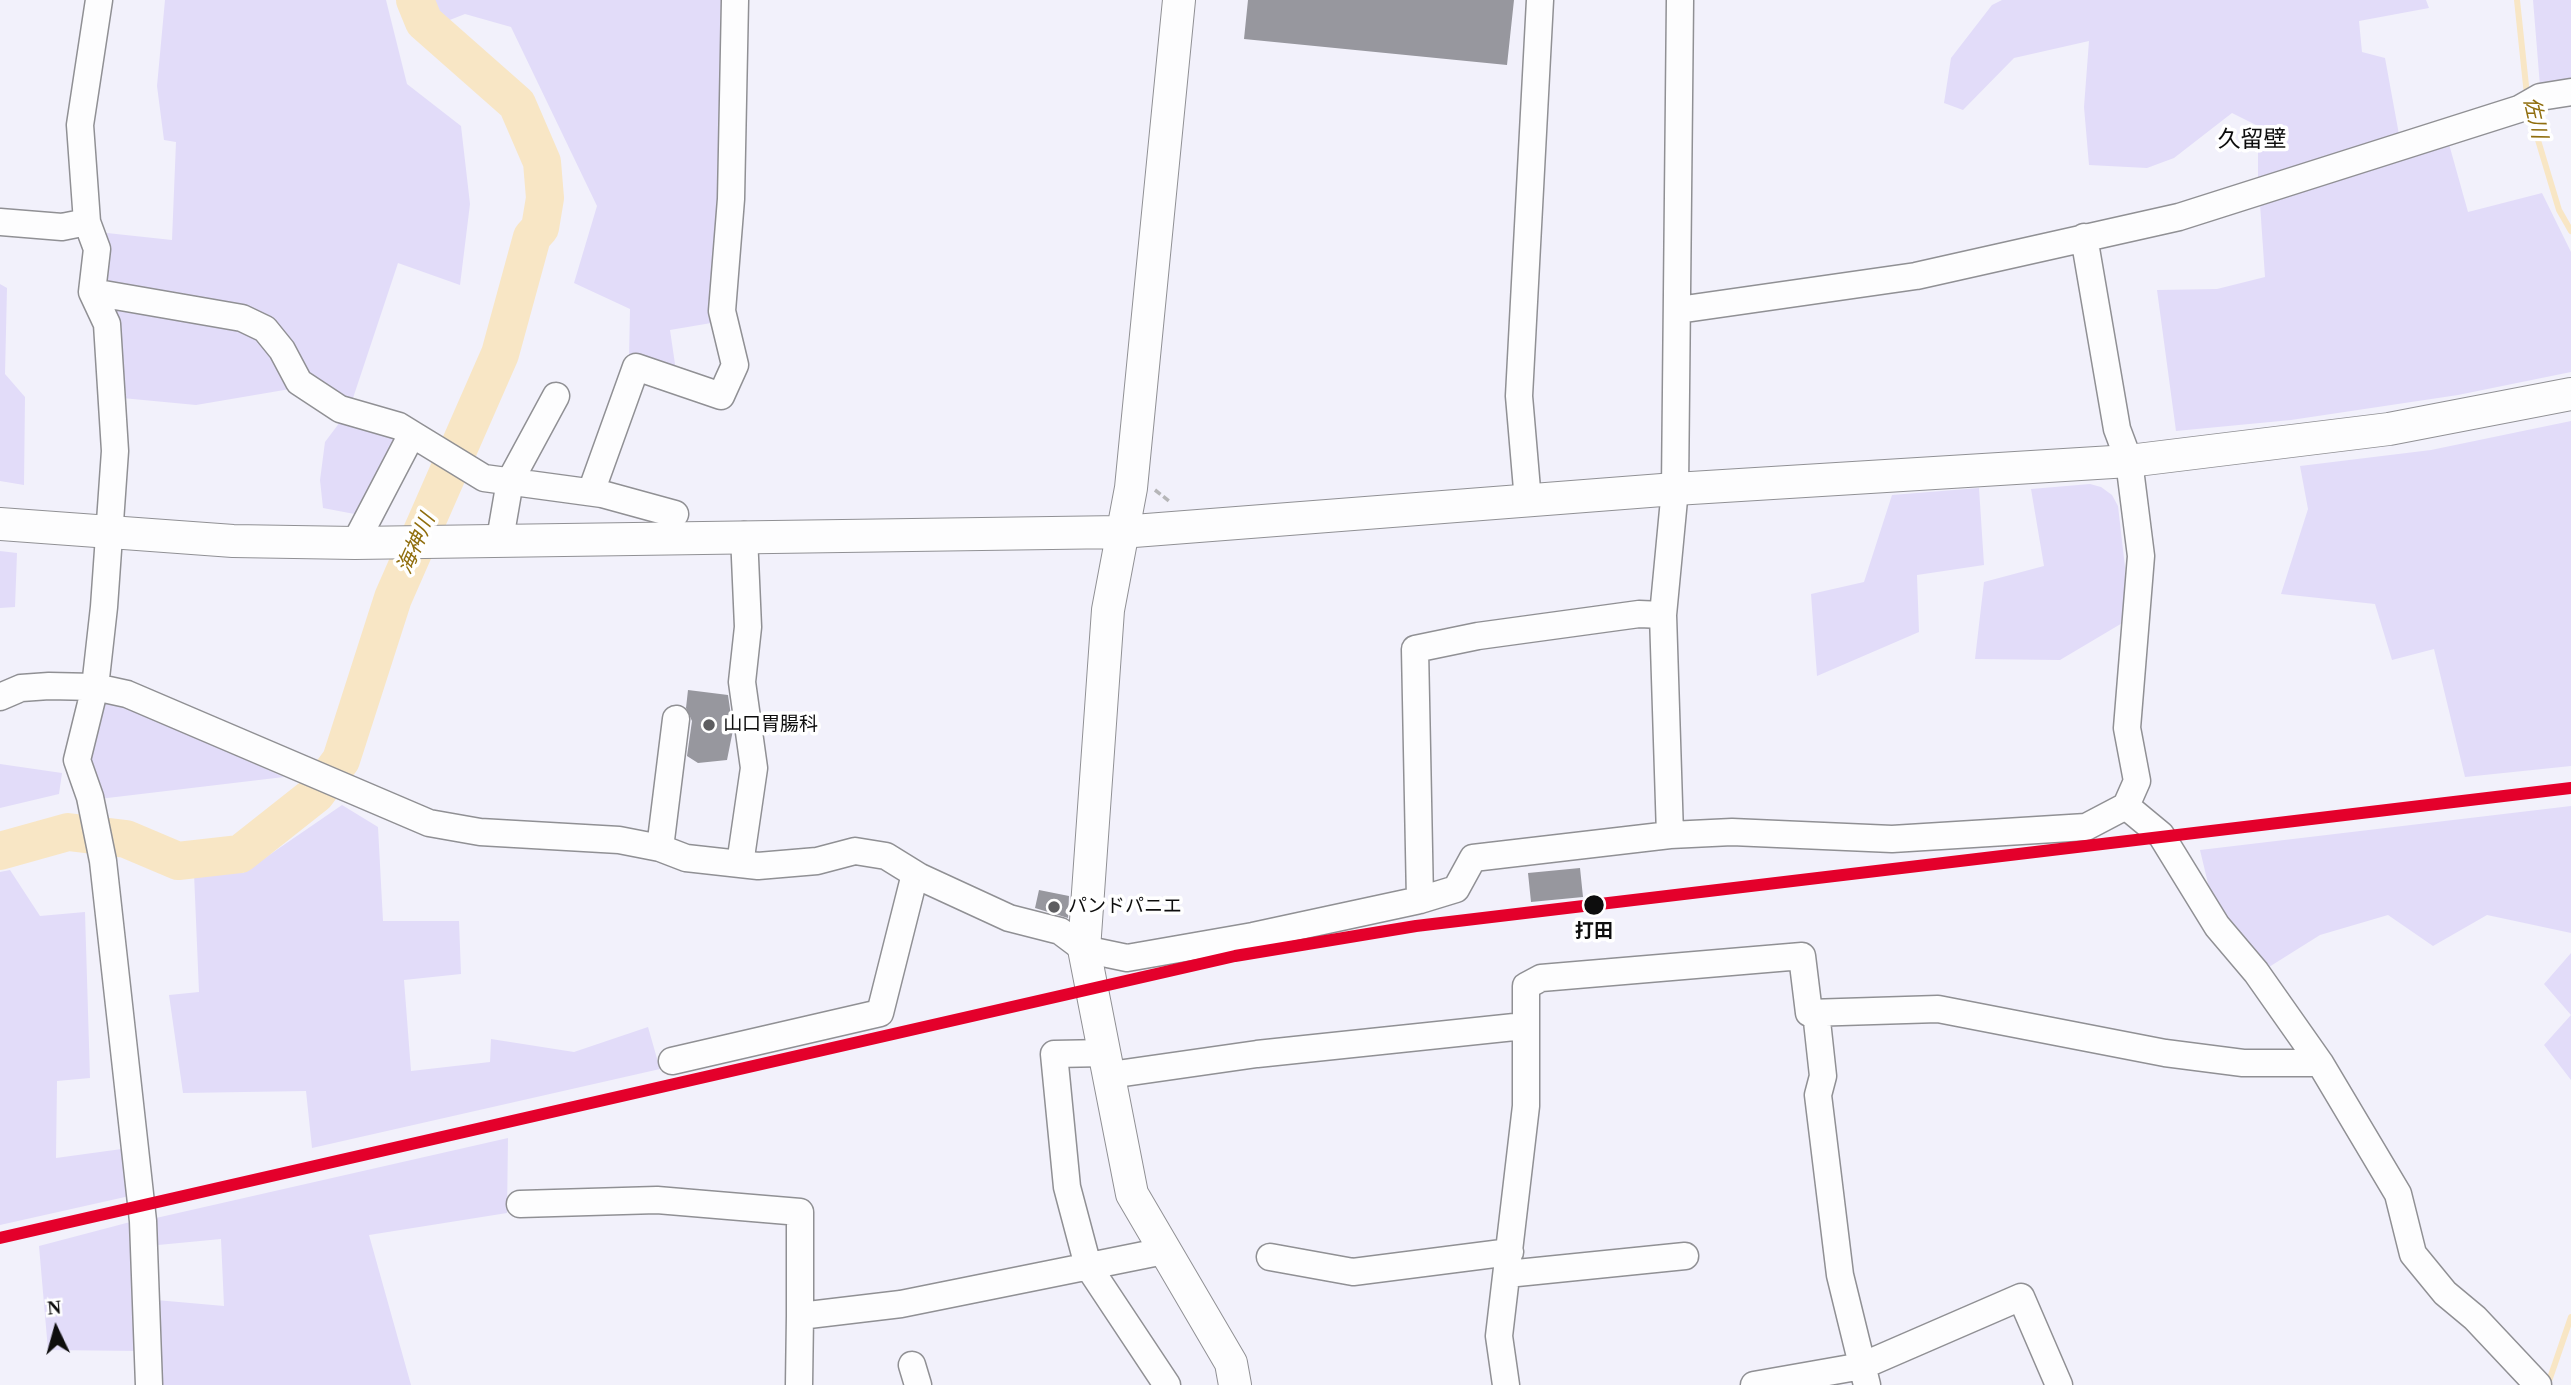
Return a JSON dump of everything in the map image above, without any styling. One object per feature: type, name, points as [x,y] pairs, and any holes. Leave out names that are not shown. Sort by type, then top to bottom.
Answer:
[{"type":"street","points":[[99,0],[80,125],[87,222],[97,248],[92,292],[107,324],[114,451],[110,533],[95,687],[77,760],[90,797],[103,861],[143,1221],[149,1385]]},
{"type":"street","points":[[591,492],[636,368],[721,396],[735,366],[722,311],[732,187],[735,0]]},
{"type":"street","points":[[1179,0],[1131,488],[1108,610],[1084,949],[1132,1194],[1231,1363],[1235,1385]]},
{"type":"street","points":[[1528,500],[1519,396],[1540,0]]},
{"type":"street","points":[[1670,835],[1663,615],[1675,489],[1680,0]]},
{"type":"street","points":[[1678,310],[1916,276],[1999,260],[2084,237],[2179,218],[2529,103],[2571,92]]},
{"type":"street","points":[[0,222],[62,227],[87,222]]},
{"type":"street","points":[[0,697],[21,688],[49,686],[95,687],[127,694],[429,823],[480,832],[619,841],[660,848],[686,858],[758,866],[817,861],[855,851],[886,856],[915,874],[1009,918],[1060,931],[1084,949],[1128,958],[1253,936],[1456,890],[1473,858],[1670,835],[1732,832],[1892,839],[2086,827],[2126,806],[2137,781],[2127,728],[2141,556],[2129,460],[2117,429],[2084,237]]},
{"type":"street","points":[[92,292],[242,318],[265,329],[282,349],[299,382],[340,409],[399,426],[484,478],[591,492],[675,514]]},
{"type":"street","points":[[0,524],[233,541],[365,542],[1121,532],[1675,489],[2129,460],[2389,429],[2571,394]]},
{"type":"street","points":[[500,539],[510,481],[556,396]]},
{"type":"street","points":[[365,542],[412,434]]},
{"type":"street","points":[[740,864],[754,768],[742,682],[748,627],[744,535]]},
{"type":"street","points":[[1420,900],[1415,649],[1491,634],[1639,614],[1663,615]]},
{"type":"street","points":[[660,848],[676,719]]},
{"type":"street","points":[[2126,806],[2161,835],[2217,926],[2256,972],[2320,1063],[2398,1194],[2413,1254],[2445,1293],[2475,1318],[2536,1385]]},
{"type":"street","points":[[673,1061],[880,1013],[915,874]]},
{"type":"street","points":[[1506,1385],[1499,1336],[1526,1106],[1526,986],[1541,978],[1802,956],[1809,1013],[1938,1009],[2165,1053],[2243,1063],[2320,1063]]},
{"type":"street","points":[[1816,1012],[1823,1076],[1818,1095],[1840,1275],[1864,1375]]},
{"type":"street","points":[[1167,1385],[1088,1266],[1067,1187],[1054,1054],[1108,1064],[1257,1054],[1524,1026]]},
{"type":"street","points":[[520,1204],[657,1200],[800,1212],[799,1385]]},
{"type":"street","points":[[800,1316],[901,1304],[1164,1251]]},
{"type":"street","points":[[1270,1257],[1353,1272],[1685,1256]]},
{"type":"street","points":[[1754,1385],[1864,1375],[2021,1297],[2059,1385]]},
{"type":"path","points":[[1156,476],[1155,490],[1178,508]]},
{"type":"shaded area","points":[[165,0],[386,0],[407,84],[461,126],[470,204],[460,285],[398,263],[352,401],[300,369],[272,325],[102,288],[107,233],[172,240],[176,142],[164,140],[157,86]]},
{"type":"shaded area","points":[[425,0],[721,0],[717,322],[670,330],[676,371],[629,358],[630,309],[574,283],[597,206],[511,27],[465,14],[437,25]]},
{"type":"shaded area","points":[[2002,0],[2426,0],[2429,8],[2359,21],[2362,52],[2385,58],[2400,140],[2258,187],[2258,126],[2232,113],[2174,158],[2147,168],[2089,165],[2084,107],[2089,41],[2014,58],[1963,110],[1944,103],[1951,58],[1992,5]]},
{"type":"shaded area","points":[[2533,0],[2571,0],[2571,78],[2540,86]]},
{"type":"shaded area","points":[[2449,144],[2468,212],[2542,193],[2571,252],[2571,372],[2458,395],[2291,420],[2176,431],[2157,290],[2217,289],[2265,277],[2260,204]]},
{"type":"shaded area","points":[[0,284],[7,288],[5,374],[25,397],[24,485],[0,481]]},
{"type":"shaded area","points":[[110,306],[256,334],[296,388],[196,405],[122,398]]},
{"type":"shaded area","points":[[346,414],[403,432],[365,516],[323,508],[320,480],[325,442]]},
{"type":"shaded area","points":[[2571,421],[2571,766],[2465,777],[2434,649],[2392,660],[2375,604],[2281,594],[2308,509],[2300,466],[2431,450]]},
{"type":"shaded area","points":[[2090,484],[2101,487],[2112,495],[2118,506],[2125,567],[2124,622],[2060,660],[1975,659],[1984,582],[2044,566],[2031,489]]},
{"type":"shaded area","points":[[1979,488],[1984,565],[1917,575],[1919,632],[1817,676],[1811,594],[1864,582],[1892,495]]},
{"type":"shaded area","points":[[0,551],[17,553],[15,607],[0,608]]},
{"type":"shaded area","points":[[100,695],[284,777],[99,799],[86,762]]},
{"type":"shaded area","points":[[0,764],[62,773],[59,794],[0,808]]},
{"type":"shaded area","points":[[342,805],[378,827],[383,921],[459,921],[461,974],[404,980],[411,1071],[490,1062],[491,1039],[574,1052],[648,1027],[660,1069],[312,1148],[306,1091],[183,1093],[169,995],[199,992],[194,873],[243,873]]},
{"type":"shaded area","points":[[2571,806],[2571,933],[2487,915],[2433,946],[2388,915],[2320,935],[2269,967],[2211,896],[2200,850]]},
{"type":"shaded area","points":[[10,870],[40,916],[85,912],[90,1078],[57,1081],[56,1158],[129,1148],[134,1195],[0,1225],[0,872]]},
{"type":"shaded area","points":[[2571,953],[2571,1015],[2544,984]]},
{"type":"shaded area","points":[[2571,1015],[2571,1080],[2544,1045]]},
{"type":"shaded area","points":[[508,1138],[507,1213],[369,1235],[411,1385],[162,1385],[156,1300],[224,1306],[221,1239],[158,1245],[156,1218]]},
{"type":"shaded area","points":[[134,1221],[141,1351],[48,1350],[39,1246]]},
{"type":"building","points":[[1248,0],[1514,0],[1507,65],[1244,39]]},
{"type":"building","name":"山口胃腸科","points":[[688,690],[728,695],[733,730],[727,760],[698,763],[687,756],[692,721],[686,708]]},
{"type":"building","points":[[1580,868],[1583,897],[1531,902],[1528,873]]},
{"type":"building","name":"パンドパニエ","points":[[1039,890],[1069,896],[1068,918],[1035,908]]},
{"type":"waterway","name":"海神川","points":[[0,851],[68,832],[126,839],[178,861],[240,854],[316,794],[341,760],[393,598],[500,354],[532,237],[540,228],[545,198],[542,162],[517,104],[424,22],[415,0]]},
{"type":"waterway","name":"佐川","points":[[2517,0],[2527,95]]},
{"type":"waterway","name":"佐川","points":[[2529,110],[2559,210],[2571,231]]},
{"type":"waterway","name":"佐川","points":[[2548,1384],[2571,1317]]},
{"type":"transit line","points":[[0,1238],[1235,956],[1416,926],[2571,788]]},
{"type":"place","name":"山口胃腸科","points":[[709,725]]},
{"type":"place","name":"打田","points":[[1594,905]]},
{"type":"place","name":"パンドパニエ","points":[[1054,907]]},
{"type":"district","name":"久留壁","points":[[2252,141]]}]
